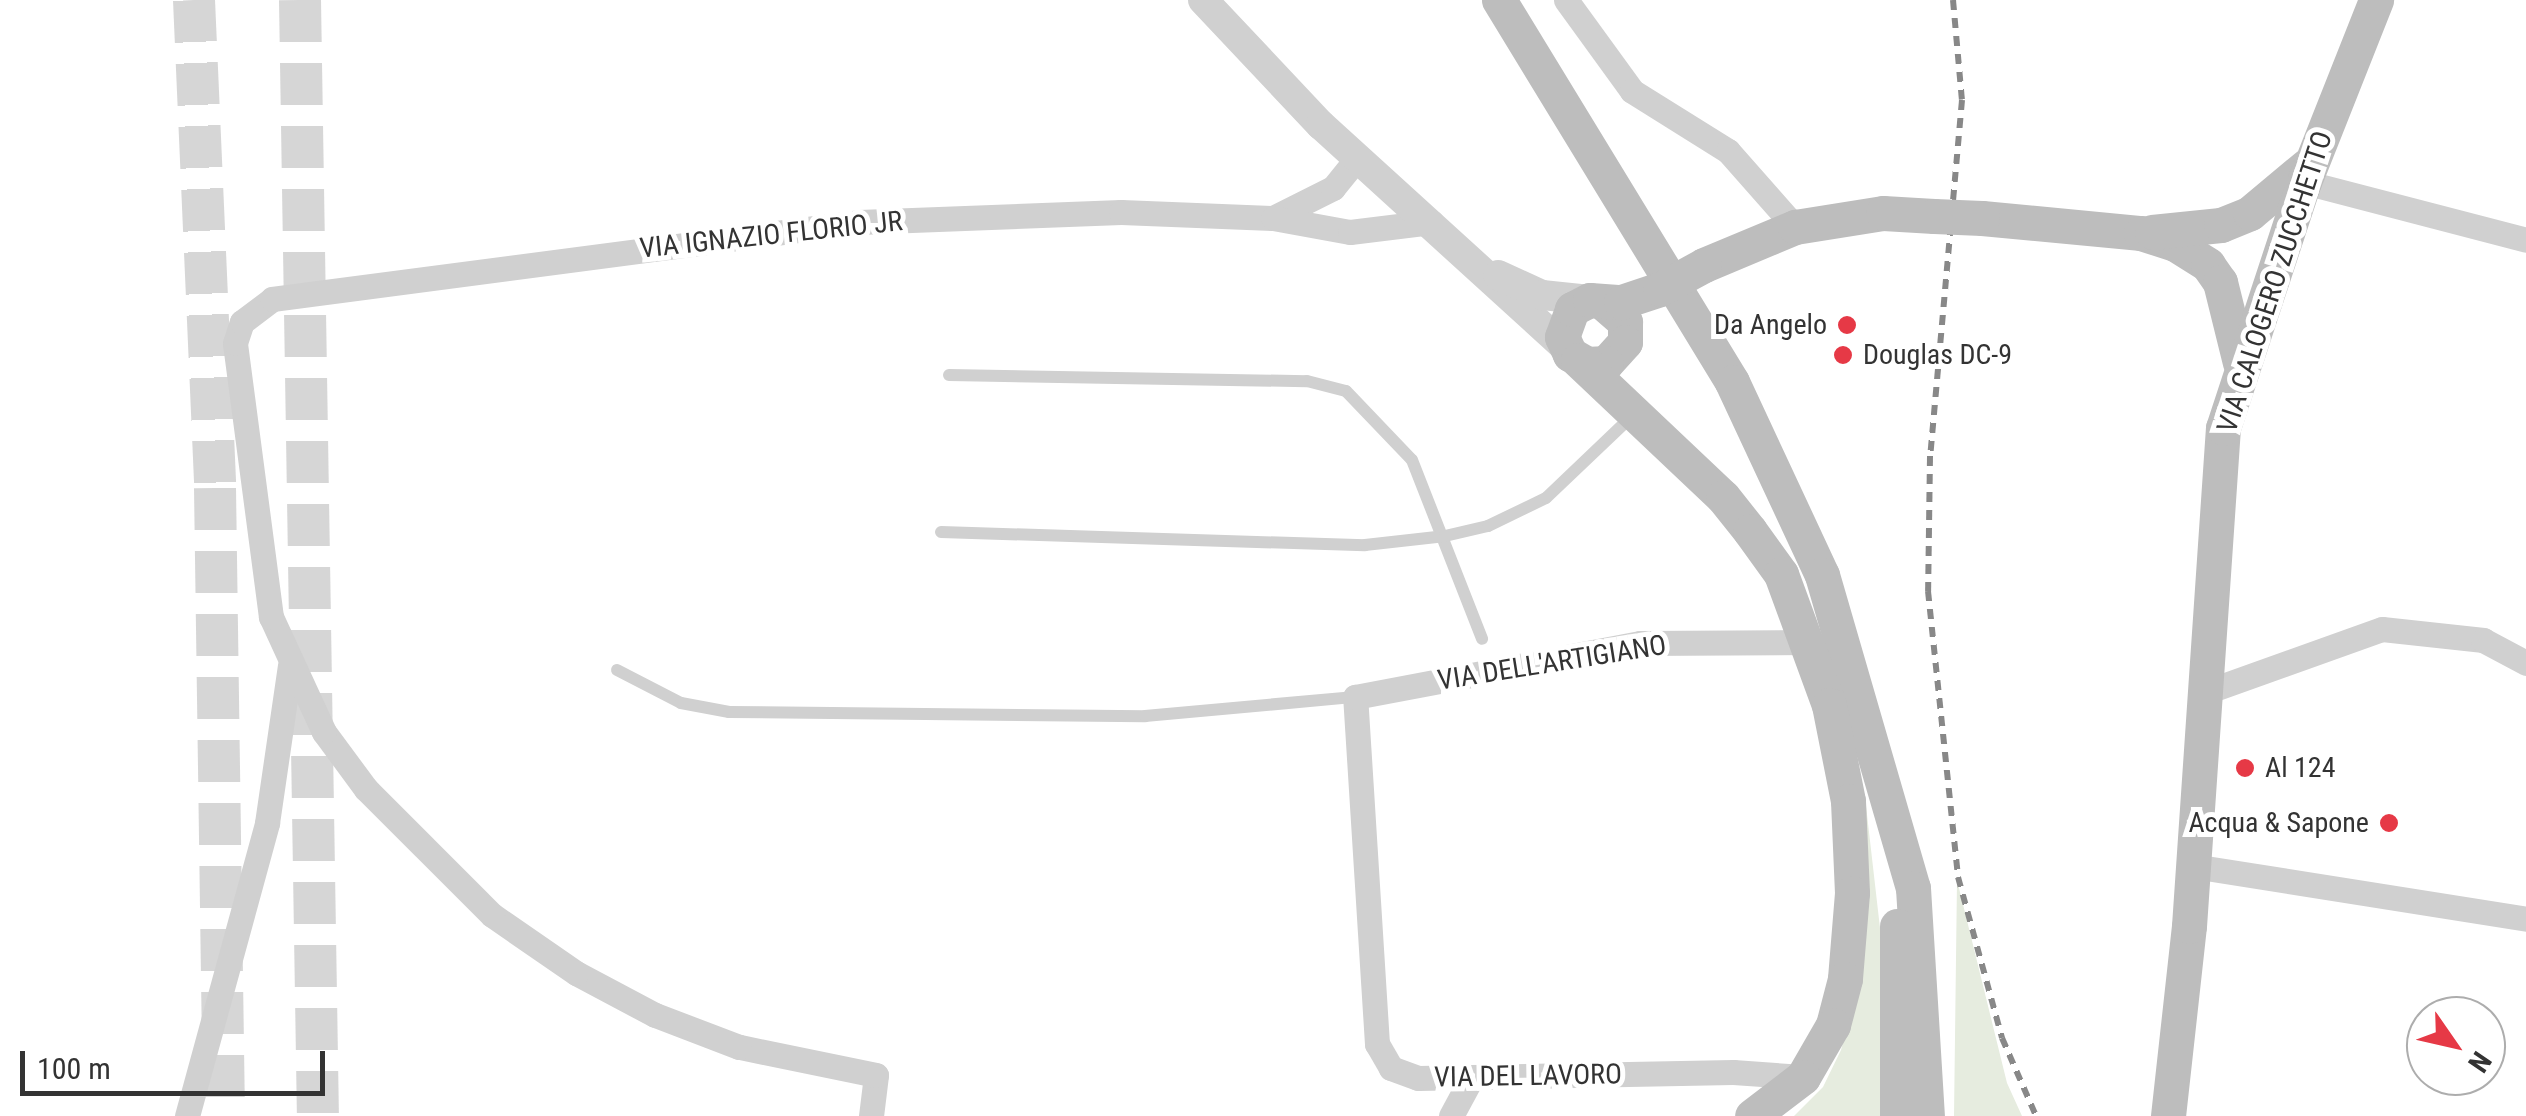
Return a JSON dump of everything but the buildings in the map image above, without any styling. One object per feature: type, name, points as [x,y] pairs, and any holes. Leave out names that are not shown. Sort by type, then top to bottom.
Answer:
[{"type":"main road","points":[[1499,0],[1732,382],[1784,482],[1854,671],[1913,888],[1927,1116]]},
{"type":"main road","name":"VIA CALOGERO ZUCCHETTO","points":[[2168,1116],[2193,866],[2223,428],[2309,170],[2376,0]]},
{"type":"main road","points":[[2241,369],[2230,306],[2208,265],[2209,239],[2220,225],[2283,190],[2309,170]]},
{"type":"main road","points":[[1752,1116],[1803,1077],[1833,1025],[1846,979],[1852,894],[1848,801],[1811,642],[1781,574],[1750,530],[1636,413],[1571,353],[1566,317],[1596,301],[1660,289],[1704,264],[1796,227],[1884,213],[2141,233],[2220,225],[2252,235],[2276,264],[2245,272],[2208,265],[2141,233]]},
{"type":"main road","points":[[1571,353],[1596,365],[1624,342],[1660,289]]},
{"type":"main road","points":[[1596,301],[1620,312],[1623,383],[1636,413]]},
{"type":"main road","points":[[1892,822],[1900,896],[1911,1116]]},
{"type":"main road","points":[[1897,1116],[1893,982],[1900,896]]},
{"type":"street","points":[[1203,0],[1358,157],[1483,266],[1571,353]]},
{"type":"street","points":[[1566,0],[1632,91],[1728,150],[1796,227]]},
{"type":"street","points":[[1273,218],[1334,188],[1358,157]]},
{"type":"street","points":[[2309,170],[2526,240]]},
{"type":"street","name":"VIA IGNAZIO FLORIO JR","points":[[290,666],[271,617],[235,343],[254,308],[272,299],[859,222],[1121,212],[1273,218],[1350,232],[1431,222]]},
{"type":"street","points":[[1483,266],[1542,295],[1596,301]]},
{"type":"street","points":[[2203,692],[2382,629],[2483,640],[2526,663]]},
{"type":"street","name":"VIA DELL'ARTIGIANO","points":[[1355,697],[1640,643],[1811,642]]},
{"type":"street","points":[[186,1116],[267,823],[290,666]]},
{"type":"street","points":[[290,666],[324,732],[366,789],[492,916],[576,973],[655,1015],[739,1047],[876,1075],[871,1116]]},
{"type":"street","name":"VIA DEL LAVORO","points":[[1355,697],[1377,1044],[1391,1068],[1418,1078],[1803,1077]]},
{"type":"street","points":[[2193,866],[2526,919]]},
{"type":"street","points":[[1451,1116],[1472,1077]]},
{"type":"lane","points":[[949,375],[1326,383],[1363,403],[1412,460],[1445,536],[1482,639]]},
{"type":"lane","points":[[941,532],[1365,545],[1445,536],[1488,526],[1546,498],[1636,413]]},
{"type":"lane","points":[[617,670],[681,703],[729,712],[1145,716],[1355,697]]},
{"type":"shaded area","points":[[1865,797],[1888,998],[1890,1116],[1794,1116],[1823,1087],[1841,1050],[1860,980]]},
{"type":"shaded area","points":[[1957,880],[2007,1083],[2022,1116],[1954,1116]]},
{"type":"tunnel","points":[[194,0],[215,488],[224,1116]]},
{"type":"tunnel","points":[[300,0],[318,1116]]},
{"type":"railway","points":[[1953,0],[1962,100],[1930,456],[1928,591],[1958,877],[2002,1038],[2036,1116]]},
{"type":"place","name":"Da Angelo","points":[[1847,325]]},
{"type":"place","name":"Douglas DC-9","points":[[1843,355]]},
{"type":"place","name":"Al 124","points":[[2245,768]]},
{"type":"place","name":"Acqua & Sapone","points":[[2389,823]]}]
